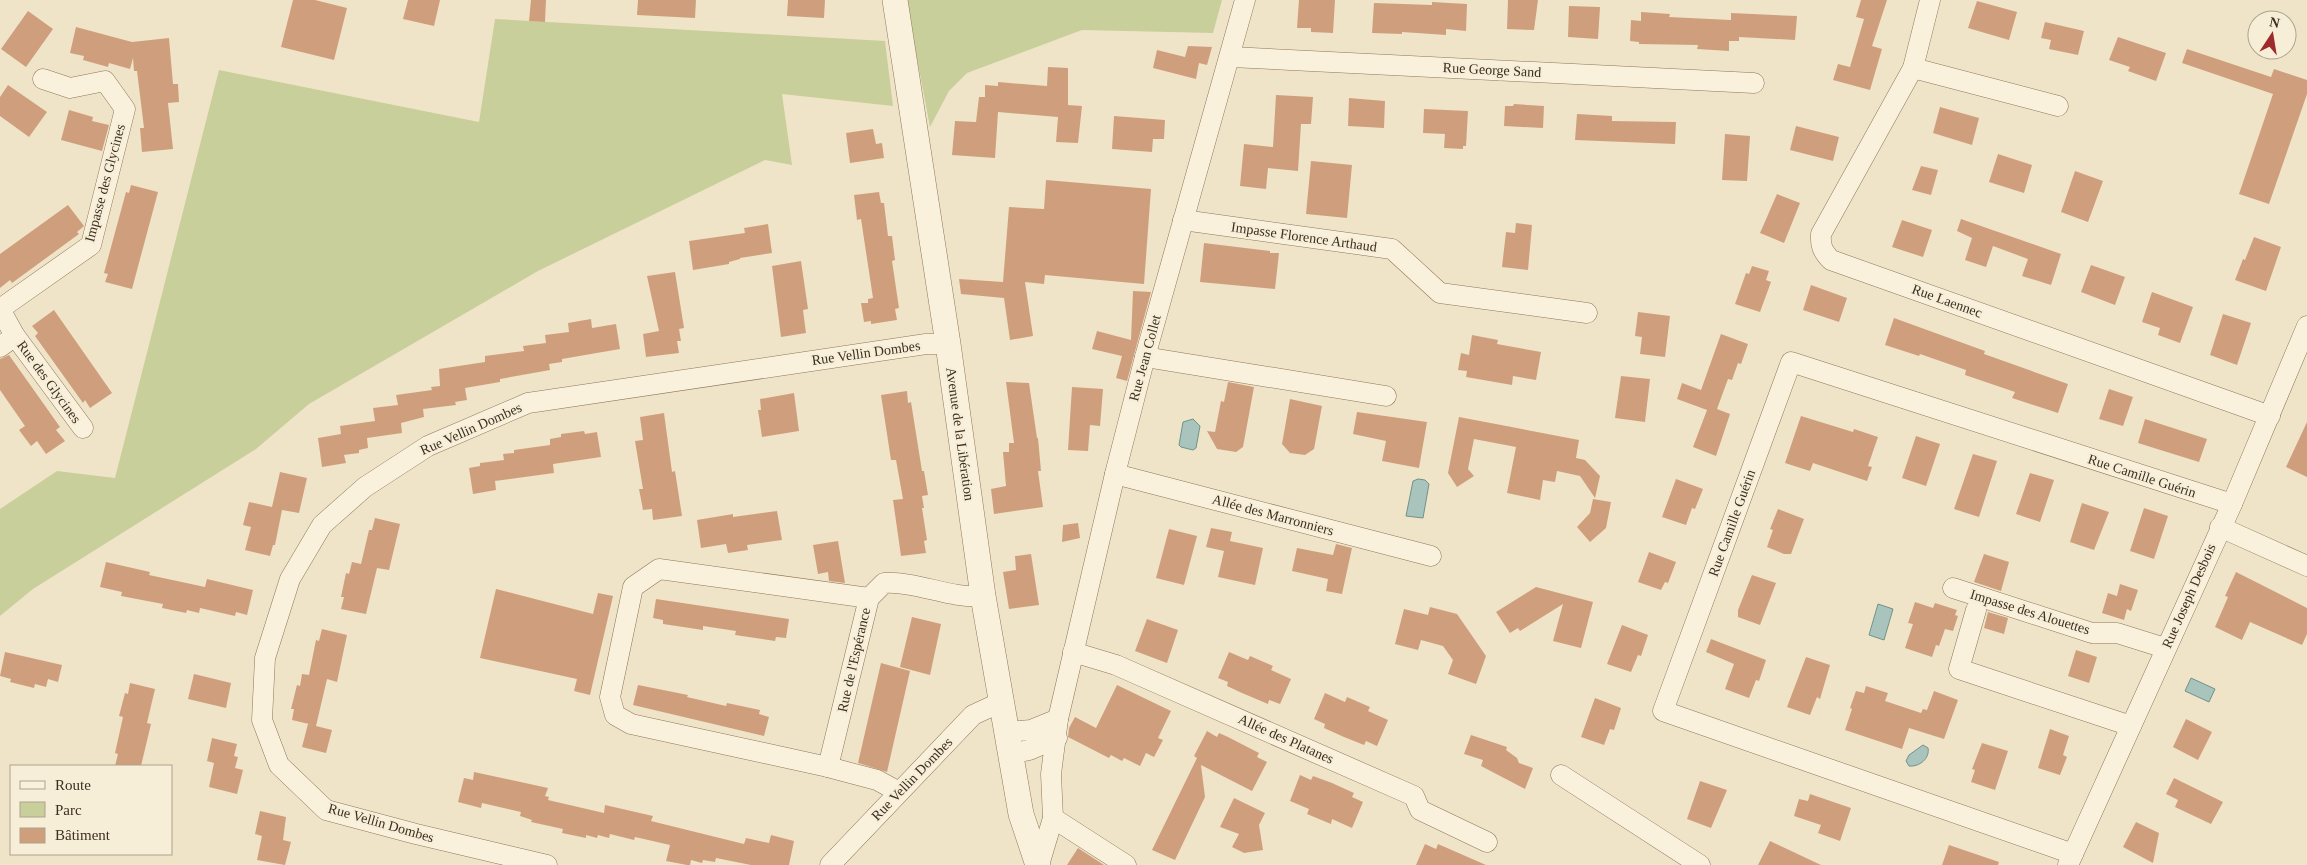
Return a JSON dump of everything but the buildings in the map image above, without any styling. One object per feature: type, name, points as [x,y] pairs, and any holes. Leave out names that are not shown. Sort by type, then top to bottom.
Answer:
[{"type":"street","name":"Avenue de la Libération","points":[[895,0],[948,344],[983,596],[1021,814],[1038,865]]},
{"type":"street","name":"Rue Jean Collet","points":[[1038,865],[1053,818],[1051,774],[1057,728],[1115,474],[1145,357],[1231,57],[1245,0]]},
{"type":"street","name":"Rue Laennec","points":[[1930,0],[1913,68],[1821,234],[1822,249],[1831,260],[2270,416]]},
{"type":"street","name":"Rue George Sand","points":[[1231,57],[1754,83]]},
{"type":"street","points":[[1913,68],[2058,106]]},
{"type":"street","name":"Impasse des Glycines","points":[[0,309],[91,245],[125,109],[106,82],[70,88],[43,79]]},
{"type":"street","name":"Impasse Florence Arthaud","points":[[1183,220],[1392,249],[1440,293],[1588,313]]},
{"type":"street","name":"Rue des Glycines","points":[[0,309],[7,341],[83,428]]},
{"type":"street","name":"Rue Joseph Desbois","points":[[2070,859],[2232,504],[2307,326]]},
{"type":"street","name":"Rue Vellin Dombes","points":[[547,865],[416,834],[326,810],[279,765],[262,720],[265,658],[290,579],[322,525],[365,487],[428,446],[528,403],[917,346],[948,344]]},
{"type":"street","points":[[1145,357],[1386,396]]},
{"type":"street","name":"Rue Camille Guérin","points":[[2070,859],[1663,711],[1791,362],[2232,504]]},
{"type":"street","name":"Allée des Marronniers","points":[[1115,474],[1431,556]]},
{"type":"street","points":[[2220,527],[2307,566]]},
{"type":"street","points":[[869,598],[659,569],[633,588],[610,697],[615,715],[630,724],[828,766],[877,780],[899,792]]},
{"type":"street","name":"Rue de l'Espérance","points":[[828,766],[869,598],[884,583],[901,582],[968,597],[983,596]]},
{"type":"street","name":"Impasse des Alouettes","points":[[1953,588],[2092,633],[2117,633],[2166,648]]},
{"type":"street","points":[[1976,610],[1960,669],[2131,726]]},
{"type":"street","name":"Allée des Platanes","points":[[1074,652],[1116,665],[1414,796],[1420,810],[1487,842]]},
{"type":"street","name":"Rue Vellin Dombes","points":[[830,865],[974,715],[1001,702]]},
{"type":"street","points":[[1008,743],[1029,750],[1057,728]]},
{"type":"street","points":[[1561,774],[1700,865]]},
{"type":"street","points":[[1053,818],[1126,865]]},
{"type":"green space","points":[[906,0],[1222,0],[1213,33],[1082,30],[967,73],[949,91],[930,127]]},
{"type":"green space","points":[[495,19],[885,41],[893,106],[782,94],[792,165],[765,160],[538,271],[309,404],[256,449],[33,589],[0,616],[0,509],[57,471],[115,478],[219,70],[479,122]]},
{"type":"water","points":[[1193,419],[1200,426],[1196,448],[1193,450],[1179,445],[1183,422]]},
{"type":"water","points":[[1418,479],[1425,480],[1429,484],[1423,518],[1406,516],[1413,481]]},
{"type":"water","points":[[1878,604],[1893,609],[1884,640],[1869,635]]},
{"type":"water","points":[[2191,678],[2215,689],[2209,702],[2185,691]]},
{"type":"water","points":[[1923,745],[1928,748],[1926,758],[1917,765],[1909,766],[1906,761],[1909,755]]}]
